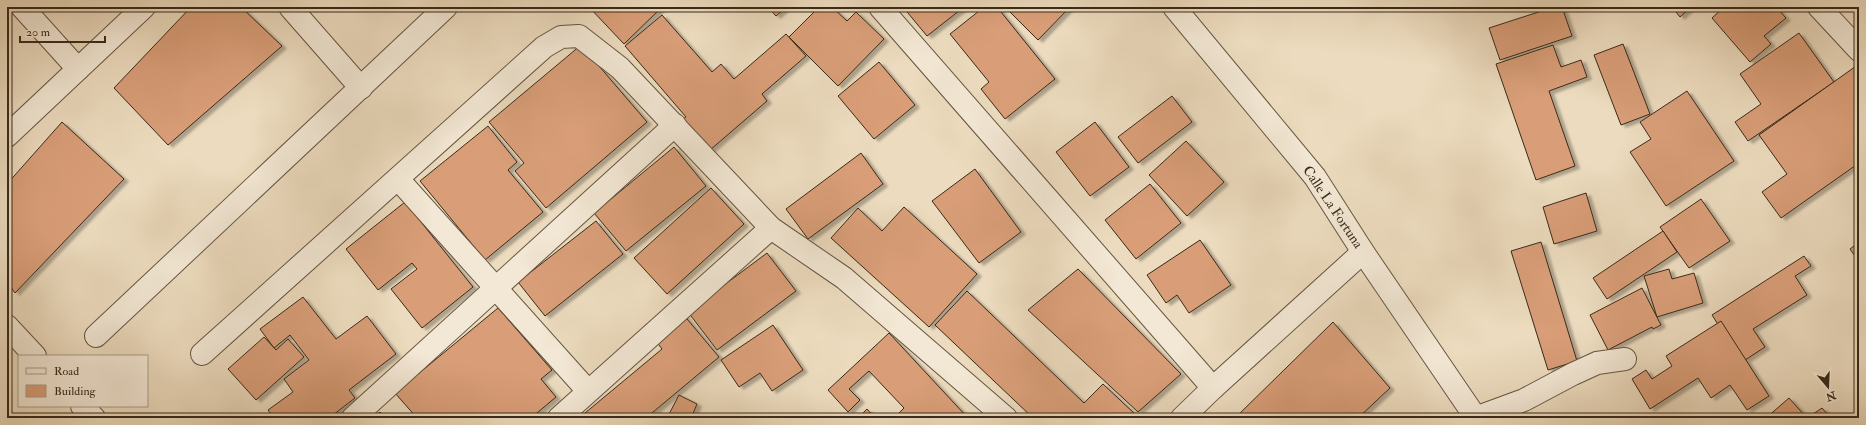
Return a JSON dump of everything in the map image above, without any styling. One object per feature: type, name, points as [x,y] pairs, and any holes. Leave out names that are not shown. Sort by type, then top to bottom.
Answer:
[{"type":"street","points":[[22,7],[78,69]]},
{"type":"street","points":[[7,136],[144,7]]},
{"type":"street","points":[[290,7],[361,88]]},
{"type":"street","points":[[96,336],[446,7]]},
{"type":"street","points":[[880,7],[1213,388]]},
{"type":"street","name":"Calle La Fortuna","points":[[1174,7],[1315,177],[1363,252],[1475,418]]},
{"type":"street","points":[[1819,7],[1859,50]]},
{"type":"street","points":[[202,354],[544,48],[561,37],[579,36],[620,68],[771,228],[844,278],[1006,418]]},
{"type":"street","points":[[353,418],[675,126]]},
{"type":"street","points":[[398,179],[588,391]]},
{"type":"street","points":[[559,418],[771,228]]},
{"type":"street","points":[[1182,418],[1363,252]]},
{"type":"street","points":[[7,326],[34,355]]},
{"type":"street","points":[[1475,418],[1524,400],[1597,363],[1625,359]]},
{"type":"street","points":[[83,407],[94,418]]},
{"type":"building","points":[[191,7],[241,7],[282,46],[168,145],[114,88]]},
{"type":"building","points":[[589,7],[662,7],[624,44]]},
{"type":"building","points":[[768,7],[786,7],[776,16]]},
{"type":"building","points":[[819,7],[832,7],[847,21],[856,12],[884,39],[838,86],[789,37]]},
{"type":"building","points":[[903,7],[964,7],[927,36]]},
{"type":"building","points":[[984,7],[997,7],[1055,79],[1005,119],[981,89],[989,82],[950,34]]},
{"type":"building","points":[[1005,7],[1070,7],[1038,40]]},
{"type":"building","points":[[1554,7],[1562,7],[1572,36],[1500,60],[1489,28]]},
{"type":"building","points":[[1672,7],[1691,7],[1680,17]]},
{"type":"building","points":[[1724,7],[1776,7],[1786,18],[1764,36],[1771,44],[1750,62],[1712,18]]},
{"type":"building","points":[[662,15],[712,72],[721,64],[734,79],[786,34],[806,56],[762,94],[767,101],[710,150],[683,119],[686,117],[625,46]]},
{"type":"building","points":[[1799,33],[1834,82],[1748,141],[1735,122],[1761,104],[1740,74]]},
{"type":"building","points":[[1623,44],[1650,114],[1621,125],[1594,55]]},
{"type":"building","points":[[581,45],[647,122],[546,208],[515,171],[524,163],[489,122]]},
{"type":"building","points":[[1553,45],[1561,67],[1581,60],[1587,77],[1549,91],[1575,166],[1536,180],[1496,64]]},
{"type":"building","points":[[879,62],[915,105],[874,139],[838,96]]},
{"type":"building","points":[[1859,64],[1859,163],[1781,218],[1762,192],[1787,174],[1759,135]]},
{"type":"building","points":[[1687,91],[1734,161],[1666,206],[1630,152],[1651,139],[1640,122]]},
{"type":"building","points":[[1172,96],[1192,122],[1138,163],[1118,137]]},
{"type":"building","points":[[62,122],[124,179],[15,293],[7,282],[7,184]]},
{"type":"building","points":[[1095,122],[1129,167],[1090,196],[1056,152]]},
{"type":"building","points":[[488,126],[517,162],[508,170],[543,212],[485,260],[420,181]]},
{"type":"building","points":[[1186,141],[1224,182],[1187,216],[1149,175]]},
{"type":"building","points":[[674,147],[706,186],[626,251],[594,213]]},
{"type":"building","points":[[861,153],[883,184],[808,239],[786,209]]},
{"type":"building","points":[[975,169],[1021,232],[979,263],[932,201]]},
{"type":"building","points":[[1150,184],[1181,223],[1136,259],[1105,220]]},
{"type":"building","points":[[711,188],[744,224],[667,294],[634,258]]},
{"type":"building","points":[[1586,193],[1597,231],[1554,244],[1543,207]]},
{"type":"building","points":[[1701,199],[1730,241],[1689,268],[1660,227]]},
{"type":"building","points":[[405,202],[473,287],[422,328],[391,289],[417,269],[412,263],[378,290],[346,249]]},
{"type":"building","points":[[904,207],[977,274],[929,327],[831,238],[858,208],[882,231]]},
{"type":"building","points":[[596,221],[623,254],[545,316],[518,282]]},
{"type":"building","points":[[1663,231],[1677,252],[1607,299],[1593,278]]},
{"type":"building","points":[[1200,240],[1231,285],[1189,313],[1177,295],[1166,303],[1147,275]]},
{"type":"building","points":[[1541,242],[1577,361],[1548,370],[1511,251]]},
{"type":"building","points":[[1859,242],[1859,262],[1850,249]]},
{"type":"building","points":[[767,253],[796,291],[717,350],[688,312]]},
{"type":"building","points":[[1804,256],[1811,266],[1795,276],[1807,295],[1753,329],[1765,347],[1742,362],[1712,315]]},
{"type":"building","points":[[1078,269],[1181,374],[1138,412],[1028,310]]},
{"type":"building","points":[[1669,269],[1672,279],[1694,273],[1703,303],[1657,317],[1644,276]]},
{"type":"building","points":[[1642,288],[1661,325],[1653,329],[1652,327],[1608,350],[1590,315]]},
{"type":"building","points":[[967,291],[1084,403],[1103,384],[1136,415],[1133,418],[1033,418],[935,325]]},
{"type":"building","points":[[303,297],[336,339],[367,316],[396,354],[349,390],[355,398],[329,418],[274,418],[268,410],[293,392],[284,379],[309,360],[290,335],[274,348],[260,329]]},
{"type":"building","points":[[498,308],[552,370],[541,379],[556,397],[531,418],[417,418],[395,393]]},
{"type":"building","points":[[682,313],[719,357],[646,418],[579,418],[662,349],[653,337]]},
{"type":"building","points":[[1721,321],[1769,396],[1747,410],[1730,385],[1711,398],[1698,378],[1650,409],[1632,379],[1646,370],[1652,379],[1672,366],[1666,356]]},
{"type":"building","points":[[1333,322],[1390,388],[1358,418],[1235,418]]},
{"type":"building","points":[[773,325],[803,370],[772,391],[760,373],[739,387],[721,360]]},
{"type":"building","points":[[889,333],[968,418],[894,418],[904,408],[869,371],[849,389],[860,400],[848,412],[828,390]]},
{"type":"building","points":[[264,337],[276,350],[288,339],[304,357],[256,400],[228,369]]},
{"type":"building","points":[[679,395],[697,404],[692,416],[696,418],[667,418]]},
{"type":"building","points":[[1789,398],[1807,418],[1766,418]]},
{"type":"building","points":[[1822,408],[1831,418],[1807,418]]},
{"type":"building","points":[[867,409],[875,418],[858,418]]},
{"type":"building","points":[[380,412],[386,418],[373,418]]}]
